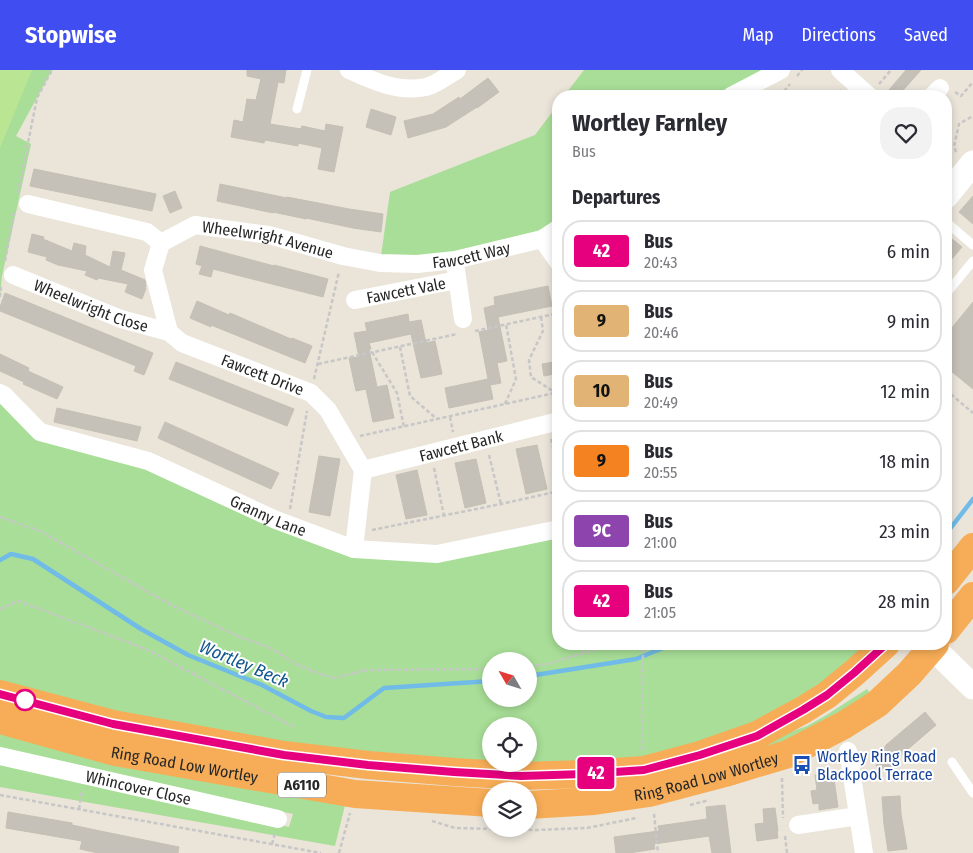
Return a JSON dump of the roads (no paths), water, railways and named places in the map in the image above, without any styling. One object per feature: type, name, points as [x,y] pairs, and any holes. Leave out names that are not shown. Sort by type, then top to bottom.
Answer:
[{"type":"highway","points":[[952,573],[973,547]]},
{"type":"highway","name":"Ring Road Low Wortley","points":[[646,793],[700,755],[757,736],[803,710],[827,695],[879,650]]},
{"type":"highway","name":"A6110","points":[[854,673],[890,655],[906,650]]},
{"type":"highway","name":"Ring Road Low Wortley","points":[[537,804],[594,801],[646,793],[788,754],[844,725],[877,704],[909,674],[928,650]]},
{"type":"highway","name":"Ring Road Low Wortley","points":[[0,694],[113,724],[293,756],[368,765],[521,776],[585,774],[646,793]]},
{"type":"highway","name":"Ring Road Low Wortley","points":[[0,720],[115,752],[355,794],[482,802]]},
{"type":"street","points":[[350,70],[369,80],[387,86],[411,88],[427,87],[457,70]]},
{"type":"street","points":[[743,90],[781,70]]},
{"type":"street","points":[[840,70],[863,90]]},
{"type":"street","points":[[952,189],[968,169]]},
{"type":"street","points":[[20,205],[147,232],[161,243],[153,270],[169,332]]},
{"type":"street","name":"Wheelwright Avenue","points":[[161,243],[195,225],[269,235],[343,256],[380,263]]},
{"type":"street","name":"Fawcett Way","points":[[380,263],[417,264],[455,260],[542,239],[552,233]]},
{"type":"street","points":[[542,239],[552,253]]},
{"type":"street","name":"Fawcett Vale","points":[[455,260],[456,280],[467,328]]},
{"type":"street","name":"Wheelwright Close","points":[[6,275],[121,319],[169,332]]},
{"type":"street","name":"Fawcett Vale","points":[[356,300],[456,280]]},
{"type":"street","name":"Fawcett Drive","points":[[169,332],[182,343],[310,394],[328,410],[363,470]]},
{"type":"street","name":"Granny Lane","points":[[0,393],[40,432],[148,461],[276,520],[355,541],[437,554],[552,530]]},
{"type":"street","name":"Fawcett Bank","points":[[363,470],[552,423]]},
{"type":"street","points":[[355,541],[363,470]]},
{"type":"street","points":[[952,640],[973,687]]},
{"type":"street","points":[[848,751],[864,853]]},
{"type":"street","name":"Whincover Close","points":[[0,756],[278,819]]},
{"type":"street","points":[[798,825],[858,816]]},
{"type":"lane","points":[[298,109],[308,70]]},
{"type":"lane","points":[[952,227],[973,246]]},
{"type":"lane","points":[[952,287],[973,261]]},
{"type":"lane","points":[[952,762],[973,793]]},
{"type":"waterway","name":"Wortley Beck","points":[[952,526],[973,499]]},
{"type":"waterway","name":"Wortley Beck","points":[[0,560],[11,554],[33,559],[141,629],[188,655],[262,685],[326,717],[344,718],[384,688],[482,682]]},
{"type":"waterway","name":"Wortley Beck","points":[[538,675],[636,659],[658,650]]},
{"type":"place","name":"Wortley Ring Road Blackpool Terrace","points":[[802,765]]}]
